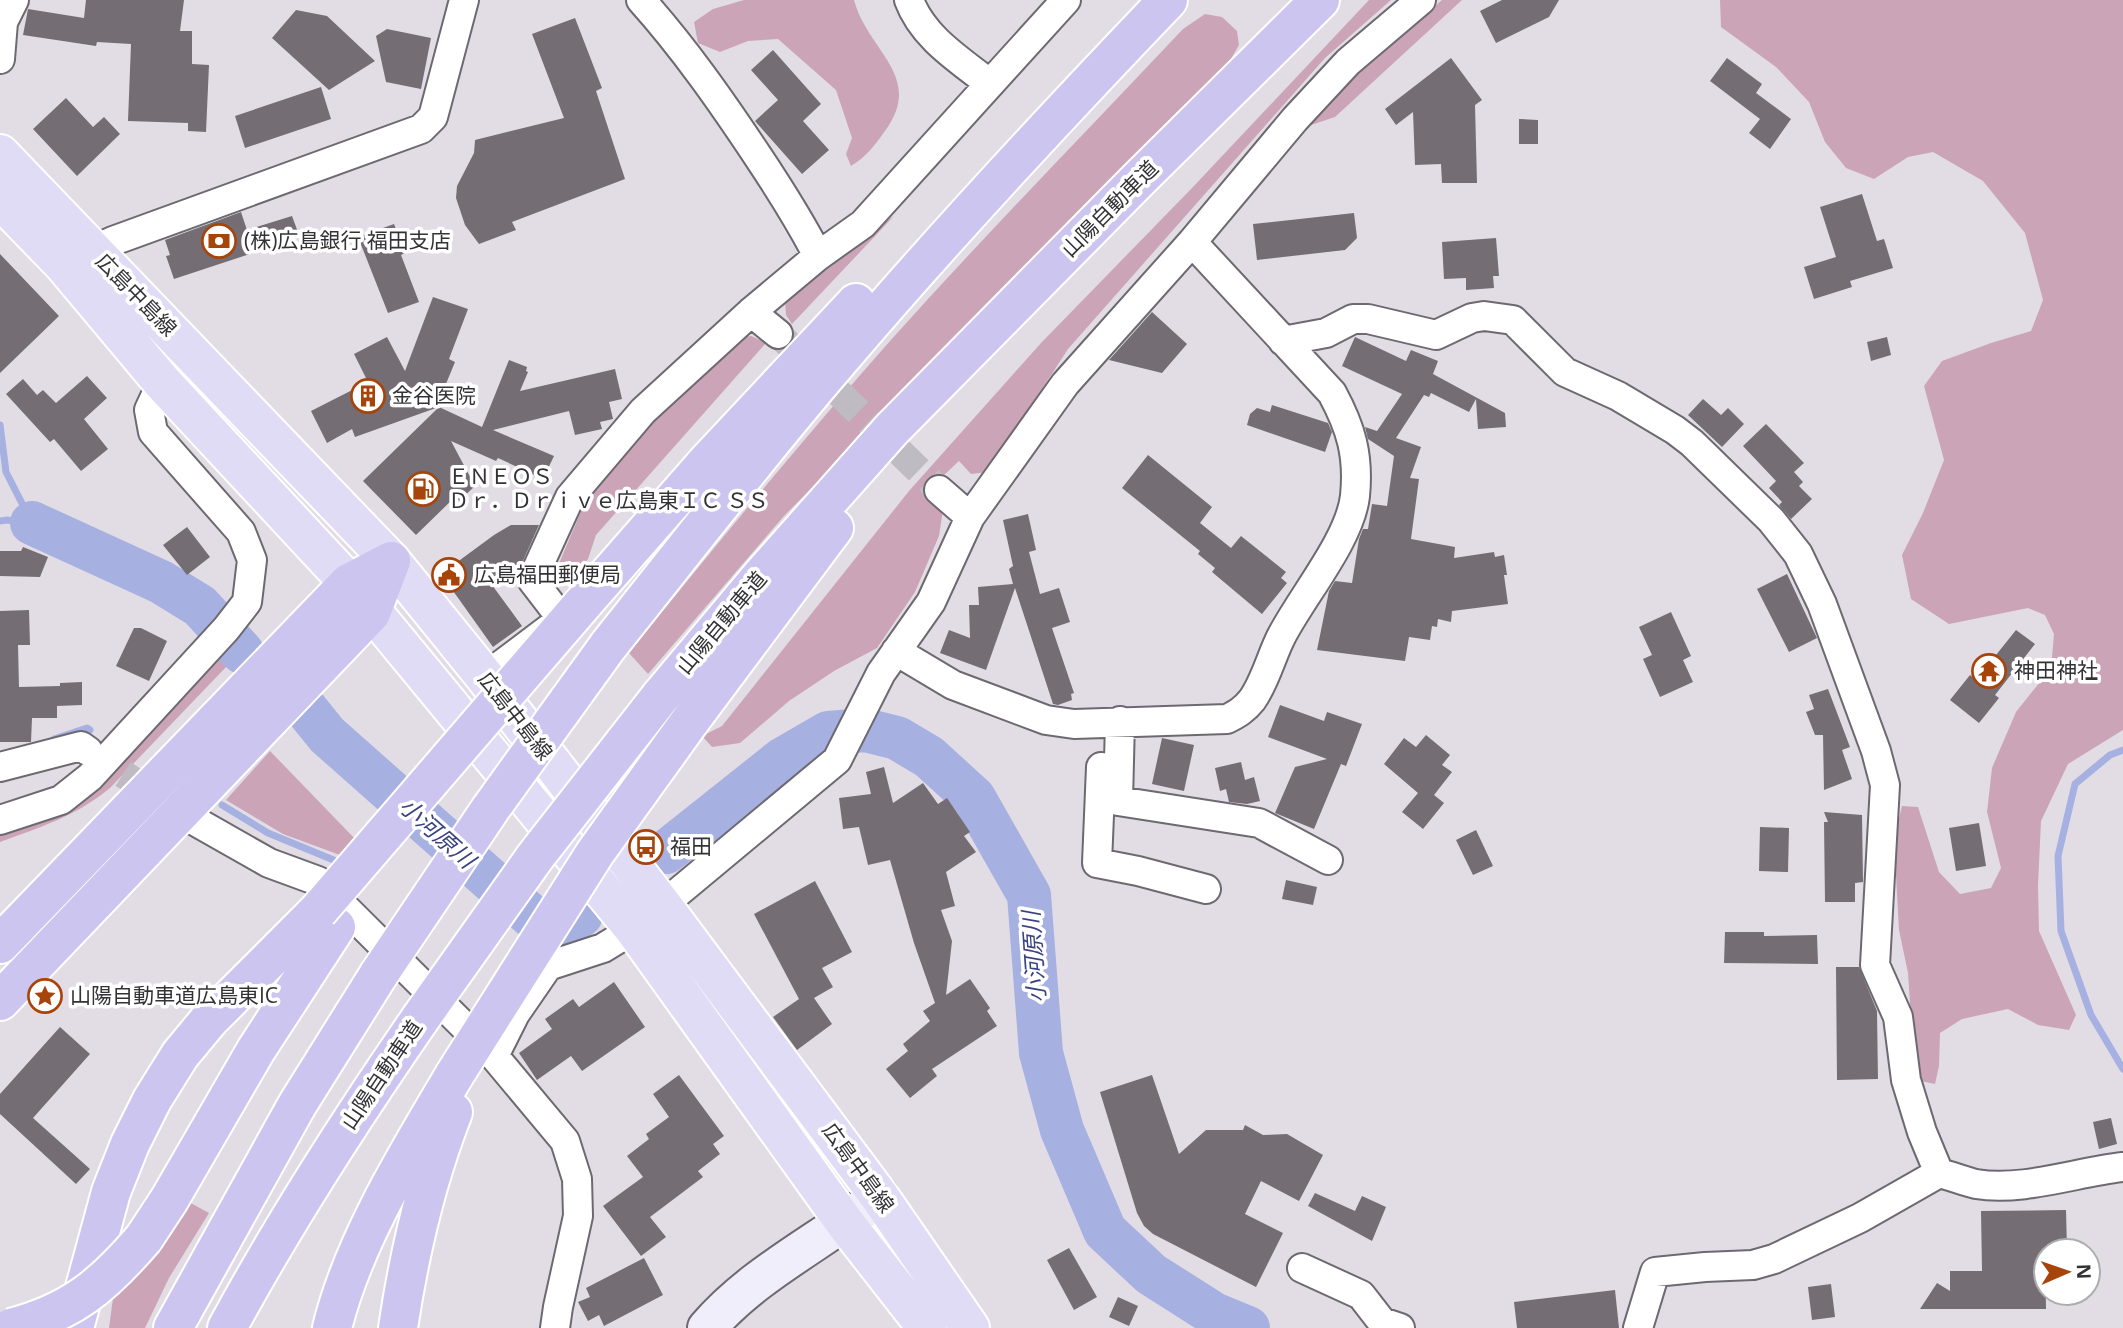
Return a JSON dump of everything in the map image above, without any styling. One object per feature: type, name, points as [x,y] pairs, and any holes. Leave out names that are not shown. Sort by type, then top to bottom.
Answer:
[{"type":"highway","points":[[10,1328],[40,1320],[71,1306],[122,1263],[144,1238],[256,1050],[327,919],[486,716],[580,607],[707,462],[1027,123],[1167,0]]},
{"type":"highway","points":[[173,1328],[297,1105],[379,974],[491,808],[608,646],[851,346],[1005,172],[1167,0]]},
{"type":"highway","name":"山陽自動車道","points":[[227,1328],[334,1145],[420,1019],[535,857],[660,697],[764,573],[892,429],[1320,0]]},
{"type":"highway","points":[[332,1328],[354,1263],[379,1209],[459,1079],[508,988],[595,853],[690,720],[842,518],[1039,281]]},
{"type":"highway","points":[[0,944],[349,583],[391,561]]},
{"type":"highway","points":[[0,1001],[371,613],[391,561]]},
{"type":"highway","points":[[74,1328],[111,1192],[130,1144],[152,1100],[180,1055],[209,1020],[327,919]]},
{"type":"highway","points":[[398,1328],[411,1253],[459,1079]]},
{"type":"main road","name":"広島中島線","points":[[0,154],[78,257],[162,382],[349,583],[371,613],[648,917],[879,1196],[970,1328]]},
{"type":"main road","name":"広島中島線","points":[[0,199],[78,257],[391,561],[485,677],[648,917],[845,1223],[927,1328]]},
{"type":"street","points":[[0,59],[2,22],[14,0]]},
{"type":"street","points":[[78,257],[421,129],[433,117],[469,0]]},
{"type":"street","points":[[641,0],[722,102],[804,228],[818,256]]},
{"type":"street","points":[[909,0],[922,26],[941,46],[990,84]]},
{"type":"street","points":[[485,677],[562,619],[532,580],[570,497],[643,411],[751,312],[818,256],[863,224],[1066,0]]},
{"type":"street","points":[[494,1056],[515,1014],[548,965],[603,948],[648,917],[836,760],[888,662],[931,602],[970,517],[1065,384],[1192,242],[1295,119],[1348,62],[1420,0]]},
{"type":"street","points":[[888,662],[1045,720],[1074,724],[1227,719],[1242,712],[1254,698],[1282,636],[1348,525],[1355,497],[1355,456],[1347,422],[1332,393],[1192,242]]},
{"type":"street","points":[[751,312],[778,334]]},
{"type":"street","points":[[1283,341],[1326,333],[1353,319],[1368,319],[1436,335],[1472,318],[1485,316],[1513,320],[1565,372],[1618,396],[1692,443],[1771,520],[1798,554],[1822,604],[1876,751],[1885,785],[1875,965],[1898,1017],[1906,1080],[1922,1132],[1939,1173]]},
{"type":"street","points":[[0,820],[61,800],[90,776],[247,602],[252,560],[242,531],[153,432],[149,410],[162,382]]},
{"type":"street","points":[[939,490],[970,517]]},
{"type":"street","points":[[1111,722],[1118,802],[1259,823],[1328,860]]},
{"type":"street","points":[[1111,722],[1097,863],[1206,889]]},
{"type":"street","points":[[0,767],[81,746],[88,751]]},
{"type":"street","points":[[195,821],[269,863],[317,881],[494,1056],[565,1140],[577,1180],[578,1216],[555,1328]]},
{"type":"street","points":[[1638,1328],[1655,1272],[1753,1265],[1774,1259],[1860,1218],[1939,1173],[1977,1184],[2024,1184],[2093,1170],[2123,1167]]},
{"type":"street","points":[[707,1328],[716,1317],[773,1269],[845,1223],[879,1196]]},
{"type":"street","points":[[1302,1268],[1361,1295],[1382,1322],[1400,1328]]},
{"type":"shaded area","points":[[744,0],[854,0],[870,35],[890,64],[899,95],[896,112],[885,131],[874,146],[851,166],[846,154],[852,138],[836,90],[778,39],[748,41],[720,52],[698,43],[694,22],[713,9]]},
{"type":"shaded area","points":[[1369,0],[1391,0],[1325,58],[1068,349],[988,472],[971,474],[959,461],[927,491],[943,510],[939,536],[915,592],[877,648],[834,671],[789,701],[740,743],[712,747],[702,736],[722,726],[909,491],[1041,343]]},
{"type":"shaded area","points":[[1442,0],[1462,0],[1335,117],[1299,129],[1375,58]]},
{"type":"shaded area","points":[[1720,0],[2123,0],[2123,730],[2068,764],[2041,821],[2038,885],[2039,931],[2076,1015],[2069,1030],[2038,1025],[2008,1009],[1962,1019],[1940,1033],[1939,1066],[1935,1084],[1921,1081],[1911,1018],[1908,973],[1899,930],[1894,840],[1902,806],[1918,807],[1939,872],[1960,894],[1991,888],[2001,868],[1987,812],[1992,768],[2016,712],[2051,668],[2054,634],[2045,615],[2028,608],[1949,624],[1911,599],[1902,555],[1923,513],[1944,460],[1924,386],[1942,361],[2031,331],[2043,300],[2025,233],[1983,181],[1933,152],[1908,157],[1874,179],[1846,168],[1825,142],[1809,102],[1776,67],[1721,27]]},
{"type":"shaded area","points":[[1205,14],[1222,17],[1237,31],[1239,45],[1225,69],[784,516],[648,674],[629,653],[790,457],[890,341],[999,223],[1183,29]]},
{"type":"shaded area","points":[[894,216],[792,324],[786,315],[785,300],[814,272]]},
{"type":"shaded area","points":[[751,336],[766,343],[596,535],[588,559],[567,583],[558,566],[587,497],[630,444],[735,338]]},
{"type":"shaded area","points":[[218,657],[227,666],[110,788],[71,813],[0,842],[0,832],[67,809],[103,786]]},
{"type":"shaded area","points":[[270,751],[358,842],[348,858],[283,834],[226,800]]},
{"type":"shaded area","points":[[187,1201],[209,1213],[169,1278],[145,1328],[109,1328],[113,1298],[153,1251]]},
{"type":"building","points":[[86,0],[184,0],[180,31],[192,31],[192,64],[209,65],[206,132],[188,131],[188,123],[128,121],[131,44],[97,42],[96,46],[23,35],[28,9],[84,18]]},
{"type":"building","points":[[1502,0],[1559,0],[1549,17],[1496,43],[1480,11]]},
{"type":"building","points":[[296,10],[327,16],[375,61],[329,90],[272,38]]},
{"type":"building","points":[[575,18],[602,88],[596,91],[625,179],[512,222],[516,230],[479,244],[465,225],[456,198],[457,186],[474,153],[475,140],[564,118],[532,34]]},
{"type":"building","points":[[387,29],[431,38],[421,89],[386,82],[376,36]]},
{"type":"building","points":[[773,50],[821,104],[803,121],[829,150],[802,174],[755,121],[778,100],[751,70]]},
{"type":"building","points":[[1451,58],[1482,100],[1475,105],[1477,183],[1442,183],[1441,164],[1415,165],[1413,112],[1396,125],[1385,109]]},
{"type":"building","points":[[1727,58],[1762,84],[1756,93],[1791,119],[1770,149],[1749,133],[1760,119],[1710,81]]},
{"type":"building","points":[[321,87],[331,119],[245,148],[235,116]]},
{"type":"building","points":[[66,98],[93,127],[104,117],[120,134],[77,176],[33,129]]},
{"type":"building","points":[[1519,119],[1538,120],[1538,144],[1519,144]]},
{"type":"building","points":[[1862,194],[1877,241],[1884,239],[1893,268],[1850,281],[1852,287],[1814,299],[1804,267],[1836,257],[1820,207]]},
{"type":"building","name":"(株)広島銀行 福田支店","points":[[241,212],[247,230],[292,216],[299,235],[174,279],[166,256],[170,255],[165,240]]},
{"type":"building","points":[[1354,213],[1357,238],[1345,250],[1257,260],[1253,224]]},
{"type":"building","points":[[394,224],[405,253],[401,255],[419,302],[388,313],[358,237]]},
{"type":"building","points":[[1496,238],[1499,276],[1493,276],[1494,288],[1466,290],[1466,278],[1444,279],[1442,242]]},
{"type":"building","points":[[0,254],[59,316],[0,373]]},
{"type":"building","points":[[433,297],[468,309],[449,359],[455,362],[436,408],[355,437],[352,429],[327,443],[311,411],[368,382],[354,354],[387,337],[405,371]]},
{"type":"building","points":[[1152,312],[1187,344],[1162,373],[1109,360]]},
{"type":"building","points":[[1355,337],[1406,361],[1411,350],[1438,361],[1433,374],[1505,413],[1506,427],[1478,429],[1476,399],[1469,412],[1431,393],[1429,397],[1424,395],[1396,438],[1421,447],[1410,478],[1419,479],[1411,539],[1455,547],[1454,558],[1494,552],[1495,557],[1504,555],[1507,575],[1504,575],[1508,604],[1452,611],[1451,622],[1438,619],[1437,627],[1432,626],[1430,640],[1409,637],[1405,661],[1317,650],[1329,591],[1335,581],[1352,583],[1359,539],[1363,529],[1368,529],[1372,504],[1387,506],[1394,456],[1368,439],[1365,427],[1377,431],[1402,394],[1342,366]]},
{"type":"building","points":[[1887,337],[1891,355],[1871,361],[1867,342]]},
{"type":"building","points":[[509,360],[527,367],[528,372],[520,391],[615,369],[622,399],[609,402],[613,419],[600,422],[602,429],[575,435],[569,411],[493,430],[554,456],[543,479],[498,458],[496,461],[451,441],[475,486],[459,501],[455,497],[416,535],[363,481],[439,407],[482,427]]},
{"type":"building","points":[[87,376],[107,398],[84,419],[108,449],[81,471],[54,439],[50,442],[6,394],[23,379],[37,395],[43,390],[56,403]]},
{"type":"building","points":[[1703,399],[1721,415],[1728,408],[1744,424],[1722,447],[1688,415]]},
{"type":"building","points":[[1272,405],[1328,423],[1332,432],[1325,452],[1247,425],[1250,414],[1257,408],[1270,412]]},
{"type":"building","points":[[1766,424],[1804,463],[1794,472],[1803,482],[1799,486],[1812,499],[1791,519],[1779,505],[1782,502],[1769,488],[1776,481],[1743,446]]},
{"type":"building","points":[[1148,455],[1212,507],[1200,523],[1231,548],[1241,536],[1286,572],[1281,578],[1287,583],[1262,614],[1212,572],[1215,568],[1198,554],[1200,551],[1122,488]]},
{"type":"building","points":[[1028,514],[1036,550],[1029,552],[1040,594],[1059,588],[1070,622],[1052,628],[1074,693],[1071,694],[1072,700],[1058,705],[1053,704],[1015,588],[986,670],[940,653],[949,630],[970,638],[969,605],[979,605],[978,587],[1013,584],[1009,569],[1013,566],[1003,520]]},
{"type":"building","points":[[511,525],[539,525],[522,563],[492,585],[522,626],[493,647],[441,574]]},
{"type":"building","points":[[187,527],[210,557],[187,575],[163,545]]},
{"type":"building","points":[[23,547],[48,557],[40,577],[0,576],[0,551],[21,551]]},
{"type":"building","points":[[1787,574],[1817,638],[1789,652],[1757,589]]},
{"type":"building","points":[[29,610],[30,645],[18,645],[19,687],[60,686],[60,683],[82,682],[82,705],[57,706],[57,718],[32,718],[31,742],[0,742],[0,611]]},
{"type":"building","points":[[1671,612],[1691,656],[1683,660],[1693,682],[1660,697],[1643,659],[1652,655],[1639,627]]},
{"type":"building","points":[[134,628],[141,628],[167,641],[149,681],[116,666]]},
{"type":"building","points":[[2016,630],[2035,644],[1995,695],[1999,698],[1979,723],[1950,700],[1970,675],[1976,680]]},
{"type":"building","points":[[1828,689],[1850,747],[1842,750],[1852,779],[1824,790],[1823,735],[1815,735],[1806,712],[1814,709],[1809,695]]},
{"type":"building","points":[[1280,705],[1324,721],[1327,712],[1362,724],[1346,766],[1341,764],[1314,829],[1275,813],[1295,767],[1327,759],[1268,737]]},
{"type":"building","points":[[1426,735],[1450,755],[1442,765],[1452,772],[1434,795],[1444,803],[1423,829],[1402,812],[1418,793],[1384,764],[1404,738],[1416,747]]},
{"type":"building","points":[[1162,738],[1194,745],[1184,791],[1152,784]]},
{"type":"building","points":[[1241,762],[1245,780],[1254,777],[1260,801],[1247,804],[1229,802],[1226,789],[1220,791],[1215,768]]},
{"type":"building","points":[[884,767],[893,803],[923,783],[938,804],[947,798],[970,832],[964,836],[976,852],[946,872],[955,906],[941,910],[952,941],[946,995],[970,979],[990,1008],[987,1011],[997,1026],[932,1069],[937,1076],[910,1098],[886,1069],[908,1051],[903,1044],[930,1021],[923,1011],[935,1003],[890,860],[868,865],[859,827],[843,829],[839,798],[871,794],[866,772]]},
{"type":"building","points":[[1824,812],[1862,815],[1863,882],[1855,883],[1855,902],[1825,902],[1824,822],[1828,822]]},
{"type":"building","points":[[1979,823],[1986,866],[1956,871],[1949,828]]},
{"type":"building","points":[[1760,827],[1789,828],[1788,872],[1759,871]]},
{"type":"building","points":[[1476,830],[1493,866],[1473,875],[1456,840]]},
{"type":"building","points":[[1286,880],[1317,887],[1313,905],[1282,899]]},
{"type":"building","points":[[815,881],[852,952],[822,968],[833,987],[814,998],[832,1024],[797,1050],[773,1017],[799,999],[754,914]]},
{"type":"building","points":[[1725,932],[1764,932],[1764,936],[1817,935],[1818,964],[1724,963]]},
{"type":"building","points":[[1836,967],[1859,967],[1877,1011],[1878,1079],[1837,1080]]},
{"type":"building","points":[[614,982],[645,1027],[582,1071],[571,1056],[537,1080],[519,1053],[552,1029],[545,1019],[573,999],[579,1007]]},
{"type":"building","points":[[60,1027],[90,1054],[33,1118],[90,1169],[76,1184],[0,1114],[0,1094]]},
{"type":"building","points":[[679,1075],[724,1136],[713,1144],[720,1154],[698,1171],[703,1177],[650,1217],[666,1237],[641,1256],[603,1206],[643,1177],[627,1156],[649,1139],[646,1134],[669,1117],[653,1094]]},
{"type":"building","points":[[1152,1075],[1179,1154],[1206,1130],[1243,1130],[1245,1125],[1263,1135],[1287,1134],[1323,1155],[1299,1201],[1261,1181],[1245,1214],[1283,1233],[1256,1287],[1153,1234],[1144,1226],[1137,1213],[1100,1092]]},
{"type":"building","points":[[2111,1118],[2117,1144],[2099,1149],[2093,1122]]},
{"type":"building","points":[[1315,1193],[1355,1211],[1362,1196],[1386,1207],[1372,1241],[1308,1206]]},
{"type":"building","points":[[2066,1210],[2067,1237],[2032,1237],[2032,1307],[2046,1309],[1920,1309],[1937,1283],[1950,1291],[1950,1271],[1982,1271],[1981,1211]]},
{"type":"building","points":[[1069,1248],[1097,1297],[1074,1310],[1047,1260]]},
{"type":"building","points":[[644,1258],[663,1295],[604,1326],[599,1315],[588,1321],[578,1302],[590,1297],[586,1288]]},
{"type":"building","points":[[1831,1284],[1835,1317],[1812,1320],[1808,1287]]},
{"type":"building","points":[[1615,1290],[1619,1328],[1517,1328],[1514,1302]]},
{"type":"building","points":[[1118,1297],[1138,1306],[1129,1326],[1109,1317]]},
{"type":"waterway","points":[[0,425],[6,472],[32,523]]},
{"type":"waterway","points":[[0,521],[32,523]]},
{"type":"waterway","name":"小河原川","points":[[32,523],[161,582],[200,606],[242,652]]},
{"type":"waterway","name":"小河原川","points":[[306,709],[327,735],[537,921],[569,924],[581,915]]},
{"type":"waterway","points":[[54,739],[87,728],[90,730]]},
{"type":"waterway","name":"小河原川","points":[[666,852],[783,759],[828,733],[865,730],[897,738],[929,757],[974,798],[1029,895],[1041,1053],[1062,1130],[1105,1231],[1151,1274],[1214,1314],[1248,1328]]},
{"type":"waterway","points":[[2123,750],[2110,755],[2075,784],[2058,856],[2061,931],[2091,1015],[2123,1069]]},
{"type":"waterway","points":[[222,805],[268,833],[336,861]]},
{"type":"tunnel","points":[[778,334],[939,490]]},
{"type":"tunnel","points":[[88,751],[163,800]]},
{"type":"place","name":"(株)広島銀行 福田支店","points":[[219,241]]},
{"type":"place","name":"金谷医院","points":[[368,396]]},
{"type":"place","name":"ＥＮＥＯＳ Ｄｒ．Ｄｒｉｖｅ広島東ＩＣ ＳＳ","points":[[423,489]]},
{"type":"place","name":"広島福田郵便局","points":[[449,575]]},
{"type":"place","name":"神田神社","points":[[1989,671]]},
{"type":"place","name":"福田","points":[[646,847]]},
{"type":"place","name":"山陽自動車道広島東IC","points":[[45,996]]}]
